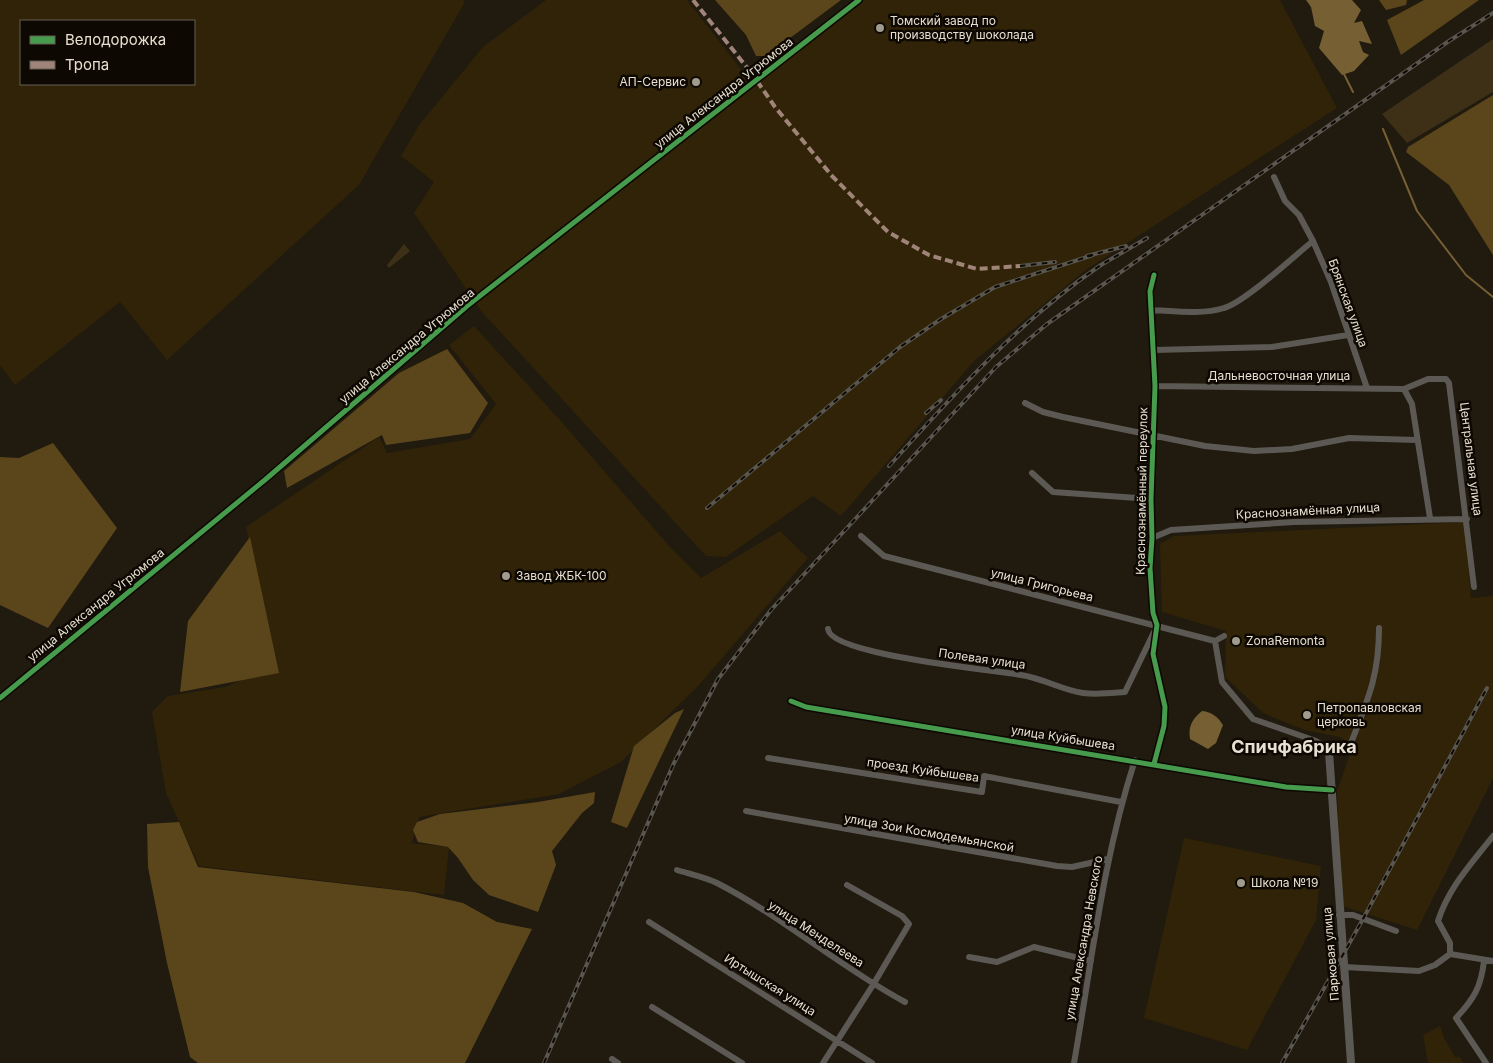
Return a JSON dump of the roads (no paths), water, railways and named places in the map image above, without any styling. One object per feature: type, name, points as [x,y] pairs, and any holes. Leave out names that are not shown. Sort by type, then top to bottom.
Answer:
[{"type":"street","name":"улица Александра Угрюмова","points":[[0,698],[266,479],[468,306],[858,0]]},
{"type":"street","name":"Брянская улица","points":[[1274,177],[1285,201],[1299,215],[1313,241],[1331,282],[1367,388]]},
{"type":"street","points":[[1151,310],[1199,311],[1224,308],[1261,283],[1313,241]]},
{"type":"street","name":"Краснознамённый переулок","points":[[1154,275],[1150,291],[1155,386],[1150,568],[1152,613],[1157,625],[1153,654],[1165,707],[1164,726],[1154,764]]},
{"type":"street","points":[[1154,350],[1272,347],[1348,335]]},
{"type":"street","name":"Центральная улица","points":[[1404,389],[1428,379],[1446,379],[1449,384],[1474,587]]},
{"type":"street","name":"Дальневосточная улица","points":[[1155,386],[1404,389]]},
{"type":"street","points":[[1404,389],[1412,404],[1430,518]]},
{"type":"street","points":[[1025,403],[1043,412],[1063,417],[1205,446],[1254,451],[1292,449],[1349,438],[1417,440]]},
{"type":"street","points":[[1032,473],[1053,492],[1151,499]]},
{"type":"street","name":"Краснознамённая улица","points":[[1152,538],[1170,530],[1294,522],[1430,518],[1467,519]]},
{"type":"street","name":"улица Григорьева","points":[[861,536],[884,556],[1215,641]]},
{"type":"street","name":"Полевая улица","points":[[828,629],[832,636],[850,646],[950,667],[1023,675],[1083,693],[1110,694],[1126,692],[1157,625]]},
{"type":"street","points":[[1224,636],[1215,641],[1222,682],[1253,719],[1316,741],[1329,752],[1351,743],[1374,686],[1379,657],[1379,628]]},
{"type":"street","name":"улица Куйбышева","points":[[791,701],[806,707],[1135,760],[1286,787],[1332,790]]},
{"type":"street","name":"Парковая улица","points":[[1329,752],[1339,915],[1351,1063]]},
{"type":"street","name":"проезд Куйбышева","points":[[768,758],[982,792],[984,776],[1122,802]]},
{"type":"street","name":"улица Александра Невского","points":[[1074,1063],[1108,859],[1135,760]]},
{"type":"street","name":"улица Зои Космодемьянской","points":[[746,811],[1057,866],[1072,867],[1108,859]]},
{"type":"street","points":[[1450,954],[1450,944],[1438,921],[1444,903],[1460,874],[1493,836]]},
{"type":"street","name":"улица Менделеева","points":[[677,870],[716,883],[808,940],[874,985],[905,1002]]},
{"type":"street","points":[[823,1063],[874,985],[909,924],[902,916],[847,885]]},
{"type":"street","points":[[1339,915],[1353,915],[1396,931]]},
{"type":"street","name":"Иртышская улица","points":[[652,925],[872,1063]]},
{"type":"street","points":[[969,957],[997,962],[1034,947],[1091,961]]},
{"type":"street","points":[[1344,967],[1401,972],[1419,971],[1435,965],[1450,954],[1493,961]]},
{"type":"street","points":[[1484,961],[1482,982],[1469,1005],[1456,1018],[1486,1063]]},
{"type":"street","points":[[652,1007],[742,1063]]},
{"type":"waterway","points":[[1344,74],[1353,92]]},
{"type":"waterway","points":[[1383,129],[1417,211],[1466,275],[1493,297]]},
{"type":"railway","points":[[544,1063],[674,763],[718,679],[771,610],[996,367],[1047,324],[1449,41],[1493,13]]},
{"type":"railway","points":[[889,466],[963,385],[1043,309],[1101,265],[1147,238]]},
{"type":"railway","points":[[1087,256],[1126,246]]},
{"type":"railway","points":[[707,508],[900,347],[941,319],[995,287],[1093,255]]},
{"type":"railway","points":[[1020,266],[1055,262]]},
{"type":"railway","points":[[926,413],[941,400]]},
{"type":"railway","points":[[1282,1063],[1363,919],[1487,688]]},
{"type":"place","name":"Томский завод по производству шоколада","points":[[880,28]]},
{"type":"place","name":"АП-Сервис","points":[[696,82]]},
{"type":"place","name":"Завод ЖБК-100","points":[[506,576]]},
{"type":"place","name":"ZonaRemonta","points":[[1236,641]]},
{"type":"place","name":"Петропавловская церковь","points":[[1307,715]]},
{"type":"place","name":"Школа №19","points":[[1241,883]]},
{"type":"district","name":"Спичфабрика","points":[[1294,747]]}]
